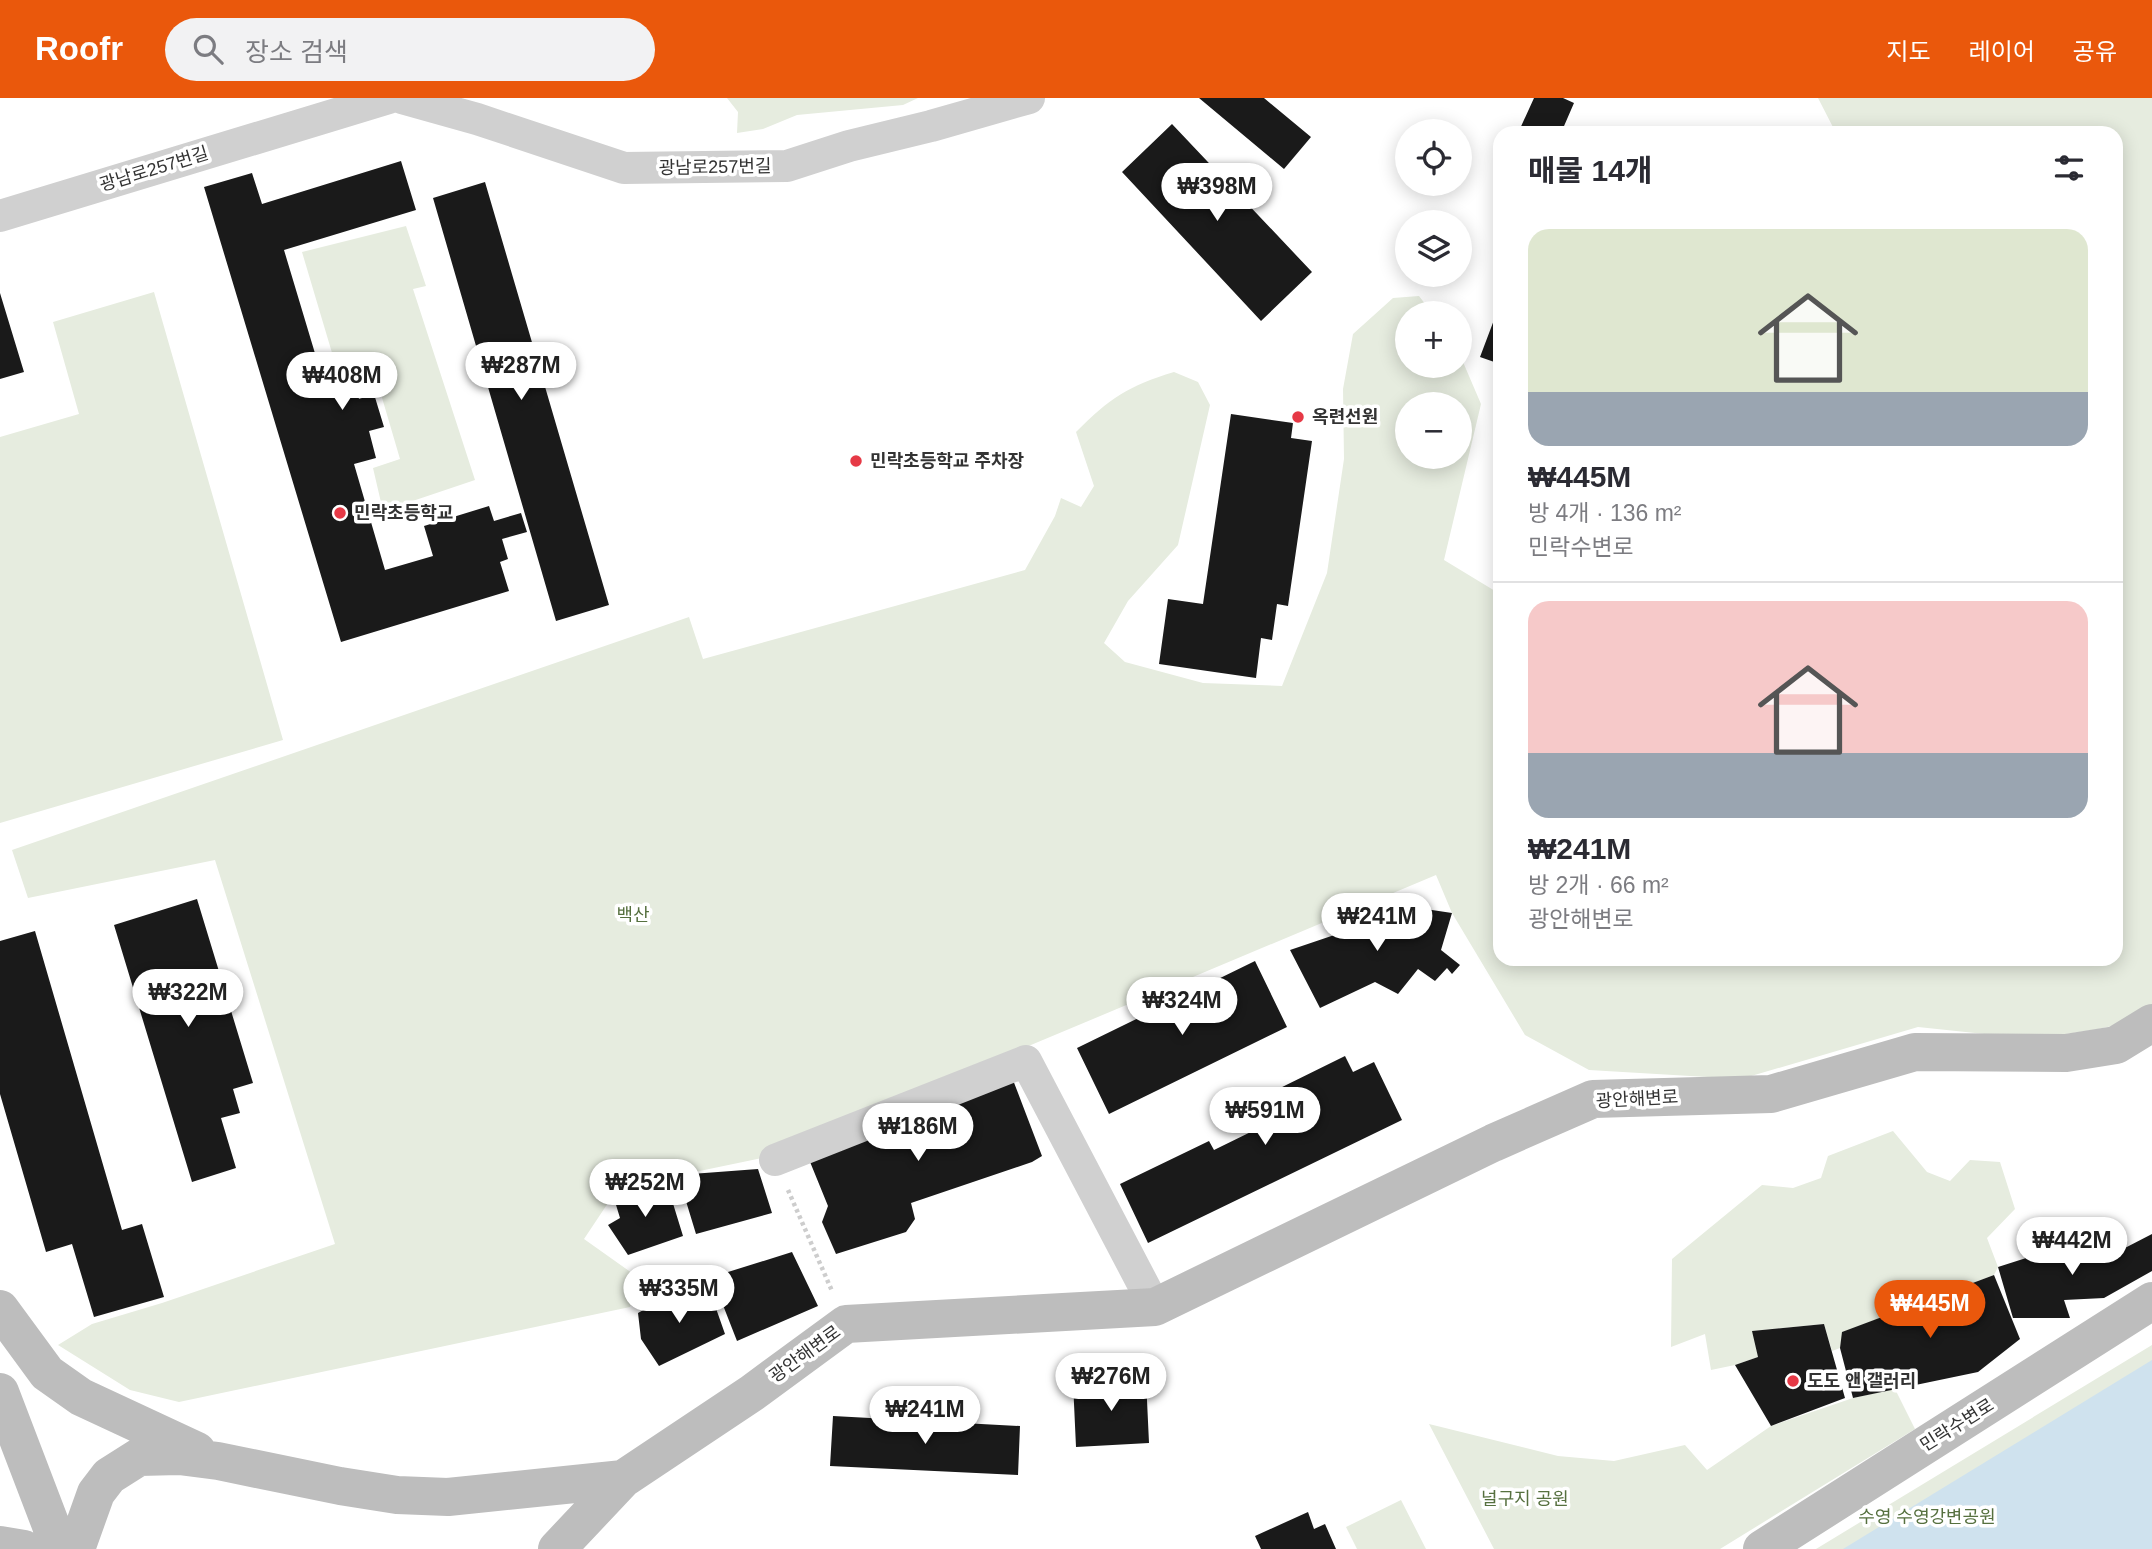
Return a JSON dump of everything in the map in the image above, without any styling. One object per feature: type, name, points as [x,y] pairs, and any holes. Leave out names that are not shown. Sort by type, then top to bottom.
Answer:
[{"type":"street","name":"광남로257번길","points":[[0,216],[389,98]]},
{"type":"street","name":"광남로257번길","points":[[402,98],[477,119],[624,168],[787,166],[849,146],[1029,98]]},
{"type":"street","name":"광안해변로","points":[[556,1549],[623,1479],[752,1393],[846,1324],[1154,1307],[1493,1143],[1593,1099],[1771,1094],[1915,1052],[2066,1053],[2116,1045],[2152,1023]]},
{"type":"street","points":[[775,1160],[1026,1060],[1154,1307]]},
{"type":"street","name":"민락수변로","points":[[1762,1549],[2152,1301]]},
{"type":"street","points":[[0,1309],[47,1373],[81,1397],[218,1461]]},
{"type":"street","points":[[5,1406],[60,1549]]},
{"type":"street","points":[[76,1549],[96,1493],[108,1476],[139,1457],[179,1456],[218,1461],[397,1495],[448,1497],[623,1479]]},
{"type":"street","points":[[0,1545],[24,1549]]},
{"type":"path","points":[[775,1160],[846,1324]]},
{"type":"green space","points":[[727,98],[918,98],[903,105],[797,115],[763,129],[737,133],[738,112]]},
{"type":"green space","name":"백산","points":[[1818,98],[2152,98],[2152,1005],[2132,1022],[2032,1039],[1918,1027],[1741,1079],[1589,1070],[1525,1035],[1452,913],[1436,875],[762,1158],[618,1188],[584,1239],[639,1278],[630,1307],[179,1402],[130,1390],[58,1345],[92,1324],[335,1244],[215,860],[28,898],[12,850],[689,617],[703,659],[1025,570],[1055,516],[1061,498],[1081,507],[1094,486],[1076,432],[1121,394],[1144,382],[1174,372],[1198,382],[1210,405],[1178,545],[1128,601],[1104,643],[1125,662],[1203,683],[1282,686],[1327,573],[1344,459],[1343,389],[1353,334],[1393,298],[1419,296],[1423,301],[1395,301],[1395,378],[1470,378],[1481,404],[1472,442],[1472,392],[1395,392],[1395,469],[1466,469],[1444,560],[1493,590],[1493,966],[2123,966],[2123,126],[1832,126]]},
{"type":"green space","points":[[406,226],[426,286],[413,289],[475,480],[383,511],[373,468],[400,459],[373,367],[338,373],[302,252]]},
{"type":"green space","points":[[154,292],[283,740],[0,823],[0,437],[79,414],[53,322]]},
{"type":"green space","points":[[1893,1131],[1927,1172],[1950,1181],[1970,1160],[2000,1162],[2015,1209],[1987,1238],[1998,1267],[1994,1275],[1843,1332],[1840,1348],[1832,1351],[1824,1324],[1753,1331],[1758,1357],[1711,1370],[1705,1334],[1671,1347],[1672,1259],[1762,1185],[1793,1188],[1821,1178],[1828,1156]]},
{"type":"green space","name":"수영 수영강변공원","points":[[2152,1345],[2152,1412],[1934,1549],[1816,1549]]},
{"type":"green space","name":"널구지 공원","points":[[1895,1389],[1915,1429],[1720,1549],[1494,1549],[1429,1424],[1558,1456],[1614,1461],[1685,1445],[1707,1470],[1771,1426],[1853,1398]]},
{"type":"green space","points":[[1401,1500],[1426,1549],[1357,1549],[1346,1527]]},
{"type":"water","points":[[2152,1360],[2152,1549],[1843,1549]]},
{"type":"building","points":[[1199,98],[1264,98],[1311,137],[1284,169]]},
{"type":"building","points":[[1534,98],[1563,98],[1574,103],[1564,126],[1521,126]]},
{"type":"building","points":[[1172,124],[1312,272],[1261,321],[1122,172]]},
{"type":"building","points":[[401,161],[416,210],[284,250],[326,390],[354,382],[359,399],[374,394],[384,427],[369,431],[376,458],[354,464],[385,570],[433,556],[424,526],[489,506],[494,521],[521,513],[527,532],[502,539],[508,559],[500,562],[509,591],[341,642],[204,187],[252,173],[262,204]]},
{"type":"building","points":[[485,182],[609,605],[556,621],[433,198]]},
{"type":"building","points":[[0,293],[24,372],[0,379]]},
{"type":"building","points":[[1493,323],[1493,362],[1480,357]]},
{"type":"building","points":[[1231,414],[1293,423],[1291,438],[1312,441],[1288,606],[1277,604],[1272,640],[1261,638],[1256,678],[1159,664],[1168,599],[1203,604]]},
{"type":"building","points":[[197,899],[253,1083],[233,1089],[240,1113],[221,1118],[236,1168],[192,1182],[114,925]]},
{"type":"building","points":[[1392,904],[1452,913],[1441,950],[1460,965],[1452,974],[1447,968],[1435,981],[1418,969],[1398,994],[1375,982],[1320,1008],[1290,950],[1361,926],[1364,905],[1391,912]]},
{"type":"building","points":[[35,931],[122,1230],[142,1224],[164,1297],[94,1317],[72,1244],[46,1252],[0,1094],[0,941]]},
{"type":"building","points":[[1255,961],[1287,1027],[1109,1114],[1077,1048]]},
{"type":"building","points":[[1345,1056],[1353,1072],[1374,1062],[1402,1120],[1148,1243],[1120,1184],[1209,1141],[1214,1150],[1267,1124],[1259,1108],[1274,1101],[1270,1093]]},
{"type":"building","points":[[1013,1080],[1042,1156],[1032,1162],[911,1203],[915,1219],[906,1232],[836,1254],[822,1222],[828,1206],[806,1152]]},
{"type":"building","points":[[758,1169],[772,1213],[696,1234],[678,1175]]},
{"type":"building","points":[[667,1184],[683,1236],[628,1255],[608,1225],[620,1218],[613,1195]]},
{"type":"building","points":[[2152,1234],[2152,1271],[2104,1298],[2064,1300],[2070,1318],[2013,1318],[1998,1267],[2099,1235],[2095,1252],[2121,1250]]},
{"type":"building","points":[[792,1252],[818,1306],[737,1341],[712,1277]]},
{"type":"building","points":[[1994,1275],[2020,1339],[1978,1372],[1853,1398],[1840,1348],[1842,1332]]},
{"type":"building","points":[[684,1287],[699,1300],[712,1297],[725,1334],[659,1366],[641,1339],[638,1313]]},
{"type":"building","name":"도도 앤 갤러리","points":[[1824,1324],[1845,1398],[1771,1426],[1735,1365],[1758,1357],[1752,1331]]},
{"type":"building","points":[[1146,1379],[1149,1443],[1076,1447],[1073,1382]]},
{"type":"building","points":[[833,1416],[1020,1426],[1018,1475],[830,1466]]},
{"type":"building","points":[[1308,1512],[1314,1529],[1325,1524],[1336,1549],[1261,1549],[1255,1536]]},
{"type":"place","name":"옥련선원","points":[[1298,417]]},
{"type":"place","name":"민락초등학교 주차장","points":[[856,461]]},
{"type":"place","name":"민락초등학교","points":[[340,513]]},
{"type":"place","name":"도도 앤 갤러리","points":[[1793,1381]]}]
